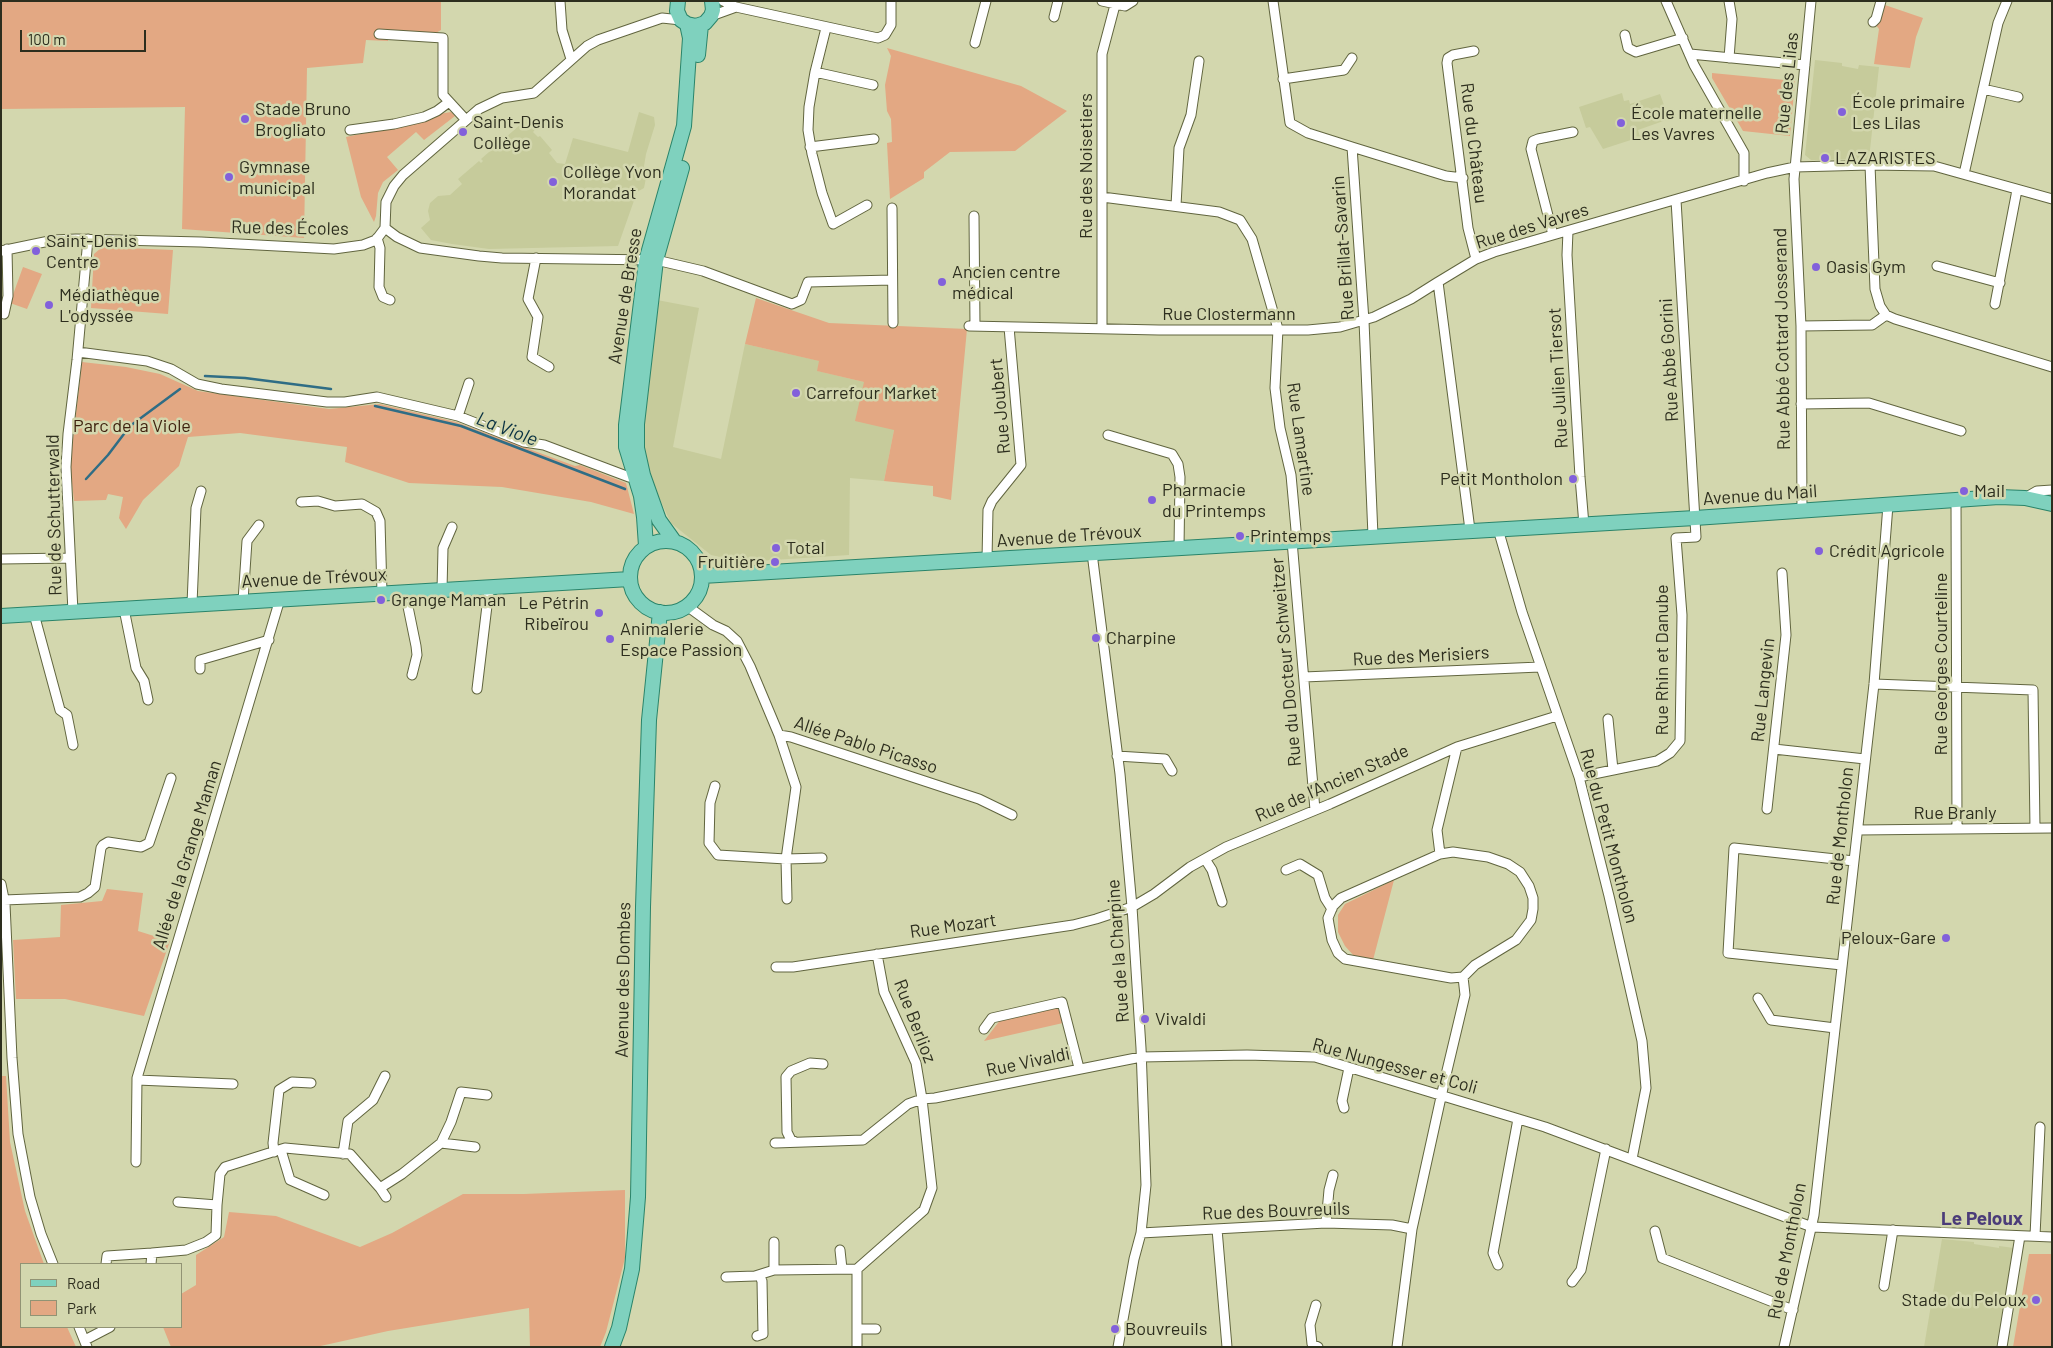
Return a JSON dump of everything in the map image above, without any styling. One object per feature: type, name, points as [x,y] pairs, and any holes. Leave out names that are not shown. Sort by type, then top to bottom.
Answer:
[{"type":"main road","name":"Avenue de Bresse","points":[[646,546],[637,448],[637,424],[651,260],[684,161],[691,125],[695,21],[712,1]]},
{"type":"main road","points":[[678,2],[677,11],[695,21]]},
{"type":"main road","name":"Avenue de Bresse","points":[[639,475],[660,520],[674,542]]},
{"type":"main road","name":"Avenue du Mail","points":[[1498,529],[1695,518],[1999,497],[2025,498],[2049,506]]},
{"type":"main road","name":"Avenue de Trévoux","points":[[702,576],[1498,529]]},
{"type":"main road","points":[[655,542],[674,542],[690,550],[696,557],[702,576],[698,592],[688,606],[670,613],[660,612],[642,604],[636,597],[630,580],[633,561],[646,546],[655,542]]},
{"type":"main road","name":"Avenue de Trévoux","points":[[1,616],[630,580]]},
{"type":"main road","name":"Avenue des Dombes","points":[[612,1347],[619,1328],[632,1269],[638,1197],[648,730],[660,612]]},
{"type":"street","points":[[560,1],[562,30],[571,59]]},
{"type":"street","points":[[723,1],[736,7],[878,38],[884,35],[890,25],[892,1]]},
{"type":"street","points":[[975,42],[986,1]]},
{"type":"street","points":[[1054,17],[1058,1]]},
{"type":"street","points":[[1102,1],[1125,6],[1133,1]]},
{"type":"street","points":[[1273,1],[1290,123],[1308,133],[1352,147],[1446,176],[1463,178]]},
{"type":"street","points":[[1666,1],[1694,65],[1744,153],[1744,181]]},
{"type":"street","points":[[1729,1],[1732,19],[1729,58]]},
{"type":"street","name":"Rue des Lilas","points":[[1795,167],[1811,1]]},
{"type":"street","points":[[1873,22],[1876,19],[1881,1]]},
{"type":"street","points":[[1964,174],[1998,23],[2007,1]]},
{"type":"street","points":[[662,18],[678,2]]},
{"type":"street","name":"Rue des Noisetiers","points":[[1102,329],[1102,54],[1115,5]]},
{"type":"street","points":[[390,300],[383,298],[378,287],[380,248],[378,238],[385,228],[386,202],[402,175],[466,120],[479,109],[502,98],[534,93],[571,59],[598,40],[662,18],[695,21],[736,7]]},
{"type":"street","points":[[826,28],[809,107],[808,130],[810,147],[822,193],[833,224],[867,205]]},
{"type":"street","points":[[378,34],[443,38],[443,95],[466,120]]},
{"type":"street","points":[[1624,35],[1628,48],[1636,52],[1683,38]]},
{"type":"street","name":"Rue du Château","points":[[1474,51],[1453,55],[1448,58],[1447,63],[1470,240],[1476,259]]},
{"type":"street","points":[[1690,54],[1805,65]]},
{"type":"street","points":[[1283,79],[1344,70],[1352,58]]},
{"type":"street","points":[[1176,206],[1179,148],[1190,115],[1199,62]]},
{"type":"street","points":[[815,72],[873,85]]},
{"type":"street","points":[[1983,89],[2018,97]]},
{"type":"street","points":[[350,130],[394,124],[424,117],[437,111],[449,102]]},
{"type":"street","points":[[1553,235],[1531,150],[1533,141],[1573,132]]},
{"type":"street","points":[[810,147],[874,140]]},
{"type":"street","name":"Rue Brillat-Savarin","points":[[1352,147],[1364,321],[1373,536]]},
{"type":"street","points":[[1870,165],[1875,289],[1880,306],[1886,315],[2052,367]]},
{"type":"street","name":"Rue des Vavres","points":[[1438,282],[1476,259],[1553,235],[1795,167],[1934,166],[2052,199]]},
{"type":"street","name":"Rue Abbé Cottard Josserand","points":[[1795,167],[1801,326],[1802,510]]},
{"type":"street","points":[[1995,304],[2016,190]]},
{"type":"street","name":"Rue Lamartine","points":[[1102,197],[1219,212],[1240,220],[1252,239],[1278,329],[1275,388],[1280,428],[1291,475],[1294,541]]},
{"type":"street","name":"Rue Abbé Gorini","points":[[1676,200],[1695,518]]},
{"type":"street","points":[[892,208],[893,323]]},
{"type":"street","name":"Rue Clostermann","points":[[974,216],[972,326],[1009,328],[1308,330],[1340,327],[1364,321],[1412,299],[1438,282]]},
{"type":"street","points":[[385,228],[397,238],[420,248],[502,258],[622,258],[651,260],[703,271],[792,304],[801,300],[808,282],[892,280]]},
{"type":"street","name":"Rue Julien Tiersot","points":[[1568,231],[1566,255],[1584,525]]},
{"type":"street","name":"Rue des Écoles","points":[[4,250],[54,240],[88,239],[201,242],[334,249],[363,245],[378,238]]},
{"type":"street","name":"Rue de Schutterwald","points":[[73,612],[68,503],[68,434],[78,352],[88,239]]},
{"type":"street","points":[[4,250],[8,296],[4,314]]},
{"type":"street","points":[[536,258],[528,300],[538,317],[532,358],[549,367]]},
{"type":"street","points":[[1937,266],[2000,283]]},
{"type":"street","points":[[1438,282],[1470,530]]},
{"type":"street","points":[[1801,326],[1872,324],[1886,315]]},
{"type":"street","name":"Rue Joubert","points":[[987,560],[988,510],[992,501],[1021,465],[1009,328]]},
{"type":"street","points":[[78,352],[147,361],[171,369],[197,384],[327,402],[345,402],[377,397],[458,416],[524,442],[544,445],[629,477],[639,475]]},
{"type":"street","points":[[458,416],[469,383]]},
{"type":"street","points":[[1801,404],[1869,403],[1962,431]]},
{"type":"street","points":[[1108,435],[1172,454],[1178,464],[1180,477],[1179,548]]},
{"type":"street","name":"Avenue du Mail","points":[[2025,498],[2037,491],[2052,490]]},
{"type":"street","points":[[192,604],[196,508],[201,491]]},
{"type":"street","name":"Rue Georges Courteline","points":[[1956,500],[1957,829]]},
{"type":"street","points":[[301,502],[318,501],[335,506],[362,504],[376,512],[380,521],[382,593]]},
{"type":"street","name":"Rue de Montholon","points":[[1784,1347],[1812,1227],[1874,684],[1888,505]]},
{"type":"street","name":"Rue Rhin et Danube","points":[[1579,777],[1656,760],[1670,754],[1680,741],[1682,615],[1676,538],[1696,537],[1695,518]]},
{"type":"street","points":[[243,601],[247,541],[259,525]]},
{"type":"street","points":[[442,590],[443,548],[452,527]]},
{"type":"street","name":"Rue du Petit Montholon","points":[[1498,529],[1540,667],[1579,777],[1609,896],[1642,1041],[1646,1088],[1632,1159]]},
{"type":"street","name":"Rue du Docteur Schweitzer","points":[[1294,541],[1315,810]]},
{"type":"street","name":"Rue de la Charpine","points":[[1092,553],[1117,756],[1132,906],[1146,1185],[1142,1233],[1134,1259],[1118,1347]]},
{"type":"street","points":[[1,559],[70,558]]},
{"type":"street","name":"Rue Langevin","points":[[1767,810],[1786,635],[1782,573]]},
{"type":"street","points":[[477,689],[489,589]]},
{"type":"street","points":[[405,592],[417,655],[412,675]]},
{"type":"street","name":"Allée de la Grange Maman","points":[[136,1162],[137,1080],[280,600]]},
{"type":"street","name":"Allée Pablo Picasso","points":[[688,606],[713,625],[726,631],[737,641],[750,666],[779,735],[979,798],[1012,815]]},
{"type":"street","points":[[124,609],[136,668],[144,681],[148,700]]},
{"type":"street","points":[[34,614],[60,710],[66,716],[73,745]]},
{"type":"street","points":[[200,669],[200,660],[269,640]]},
{"type":"street","name":"Rue des Merisiers","points":[[1304,677],[1540,667]]},
{"type":"street","points":[[1874,684],[2034,690],[2035,828]]},
{"type":"street","name":"Rue de l’Ancien Stade","points":[[1132,906],[1226,847],[1457,747],[1557,716]]},
{"type":"street","points":[[1608,719],[1613,770]]},
{"type":"street","points":[[779,735],[796,787],[786,859],[787,899]]},
{"type":"street","points":[[1440,854],[1437,830],[1457,747]]},
{"type":"street","points":[[1774,749],[1865,759]]},
{"type":"street","points":[[1117,756],[1165,758],[1172,772]]},
{"type":"street","points":[[4,900],[80,897],[88,893],[95,887],[103,845],[108,842],[141,846],[149,844],[171,778]]},
{"type":"street","points":[[715,786],[710,803],[710,843],[718,854],[786,859],[822,858]]},
{"type":"street","name":"Rue Branly","points":[[1858,830],[2052,828]]},
{"type":"street","points":[[1842,965],[1728,953],[1734,848],[1854,860]]},
{"type":"street","points":[[1453,852],[1488,858],[1508,864],[1520,872],[1529,886],[1533,898],[1531,920],[1516,940],[1475,965],[1463,976],[1451,978],[1345,959],[1338,953],[1332,940],[1328,918],[1332,909],[1341,898],[1440,854],[1453,852]]},
{"type":"street","points":[[1205,859],[1212,870],[1222,902]]},
{"type":"street","points":[[1286,870],[1300,864],[1318,875],[1325,898],[1332,909]]},
{"type":"street","points":[[1,884],[4,900],[18,1134],[30,1197],[41,1234],[54,1263]]},
{"type":"street","name":"Rue Mozart","points":[[776,966],[793,966],[1073,925],[1132,906]]},
{"type":"street","name":"Rue Berlioz","points":[[857,1269],[924,1210],[932,1188],[916,1064],[884,992],[877,954]]},
{"type":"street","points":[[1397,1347],[1412,1229],[1465,995],[1463,976]]},
{"type":"street","points":[[1758,998],[1771,1020],[1835,1028]]},
{"type":"street","points":[[984,1028],[992,1018],[1062,1002],[1079,1068]]},
{"type":"street","name":"Rue Nungesser et Coli","points":[[1141,1057],[1247,1055],[1315,1057],[1518,1118],[1606,1149],[1812,1227],[2052,1237]]},
{"type":"street","name":"Rue Vivaldi","points":[[775,1143],[862,1140],[908,1104],[922,1099],[936,1098],[1141,1057]]},
{"type":"street","points":[[795,1142],[791,1140],[787,1132],[786,1077],[791,1071],[810,1063],[823,1064]]},
{"type":"street","points":[[1344,1108],[1342,1101],[1349,1068]]},
{"type":"street","points":[[343,1154],[348,1121],[373,1100],[385,1076]]},
{"type":"street","points":[[137,1080],[233,1084]]},
{"type":"street","points":[[311,1083],[292,1082],[279,1090],[273,1143],[290,1180],[324,1194]]},
{"type":"street","points":[[380,1188],[402,1174],[441,1142],[451,1122],[461,1092],[487,1095]]},
{"type":"street","points":[[1498,1264],[1493,1253],[1518,1118]]},
{"type":"street","points":[[2035,1236],[2040,1126]]},
{"type":"street","points":[[441,1142],[475,1148]]},
{"type":"street","points":[[106,1263],[107,1256],[186,1250],[206,1242],[216,1235],[220,1174],[225,1167],[285,1148],[350,1154],[386,1197]]},
{"type":"street","points":[[1572,1282],[1581,1270],[1606,1149]]},
{"type":"street","points":[[1326,1223],[1329,1190],[1333,1175]]},
{"type":"street","points":[[178,1202],[217,1205]]},
{"type":"street","name":"Rue des Bouvreuils","points":[[1142,1233],[1326,1223],[1392,1225],[1412,1229]]},
{"type":"street","points":[[1217,1229],[1227,1347]]},
{"type":"street","points":[[1884,1286],[1893,1230]]},
{"type":"street","points":[[1655,1231],[1662,1258],[1793,1310]]},
{"type":"street","points":[[2002,1347],[2020,1236]]},
{"type":"street","points":[[774,1242],[774,1270]]},
{"type":"street","points":[[840,1250],[842,1269]]},
{"type":"street","points":[[151,1263],[152,1253]]},
{"type":"street","points":[[726,1277],[759,1275],[774,1270],[857,1269],[857,1347]]},
{"type":"street","points":[[757,1336],[762,1334],[762,1281],[759,1275]]},
{"type":"street","points":[[1316,1305],[1310,1325],[1312,1344],[1318,1347]]},
{"type":"street","points":[[79,1328],[86,1343],[108,1328]]},
{"type":"street","points":[[857,1329],[876,1329]]},
{"type":"shaded area","name":"École primaire Les Lilas","points":[[1815,60],[1842,63],[1842,66],[1858,69],[1859,65],[1879,67],[1869,159],[1811,160],[1805,155]]},
{"type":"shaded area","name":"École maternelle Les Vavres","points":[[1622,93],[1624,101],[1629,100],[1630,104],[1660,94],[1669,119],[1638,130],[1640,137],[1603,149],[1590,127],[1586,128],[1579,107]]},
{"type":"shaded area","name":"Collège Yvon Morandat","points":[[639,112],[654,117],[655,125],[646,154],[644,188],[637,192],[618,246],[489,249],[431,240],[421,228],[430,220],[428,211],[430,203],[438,196],[450,195],[462,184],[458,179],[479,161],[481,163],[483,161],[481,159],[529,117],[534,117],[538,120],[538,126],[533,132],[538,137],[540,136],[552,150],[549,153],[557,163],[565,164],[573,138],[628,152]]},
{"type":"shaded area","points":[[657,300],[699,308],[673,447],[721,459],[745,344],[820,361],[818,371],[864,382],[894,430],[884,481],[850,478],[849,555],[743,562],[711,555],[671,523],[653,485],[641,445]]},
{"type":"shaded area","points":[[1942,1239],[1974,1242],[1974,1244],[1999,1248],[1999,1246],[2014,1248],[1996,1347],[1924,1347]]},
{"type":"green space","name":"Stade Bruno Brogliato","points":[[1,1],[441,1],[441,30],[434,34],[388,33],[388,41],[366,40],[363,63],[307,68],[304,238],[182,229],[185,107],[1,109]]},
{"type":"green space","points":[[1882,4],[1923,18],[1916,37],[1910,68],[1874,64],[1879,29],[1874,23]]},
{"type":"green space","points":[[887,48],[1021,86],[1067,111],[1015,151],[950,152],[924,172],[924,178],[890,199],[887,143],[892,142],[891,119],[887,111],[885,85],[891,56]]},
{"type":"green space","points":[[1712,73],[1795,81],[1790,136],[1743,131],[1712,78]]},
{"type":"green space","points":[[451,112],[455,116],[424,140],[416,132],[387,157],[398,170],[383,182],[378,193],[374,222],[361,197],[346,137],[409,124]]},
{"type":"green space","points":[[102,247],[173,250],[168,314],[91,308],[94,254]]},
{"type":"green space","points":[[23,267],[42,274],[27,309],[10,303]]},
{"type":"green space","points":[[756,298],[829,323],[967,329],[951,500],[933,496],[933,486],[884,481],[894,430],[855,421],[864,382],[817,371],[819,361],[745,344]]},
{"type":"green space","name":"Parc de la Viole","points":[[82,362],[126,367],[160,374],[198,391],[329,409],[380,404],[456,422],[626,483],[634,514],[591,502],[502,487],[409,483],[345,462],[347,447],[240,433],[188,437],[179,466],[143,500],[126,529],[119,518],[123,497],[108,494],[106,500],[74,501],[70,465]]},
{"type":"green space","points":[[1394,880],[1373,960],[1354,956],[1345,946],[1338,932],[1338,915],[1345,904]]},
{"type":"green space","points":[[107,889],[143,893],[138,931],[170,941],[144,1016],[65,999],[16,999],[13,940],[60,937],[61,905],[102,901]]},
{"type":"green space","points":[[1056,1007],[1060,1011],[1063,1023],[984,1041],[1001,1019]]},
{"type":"green space","points":[[1,1076],[6,1076],[10,1142],[25,1211],[44,1263],[20,1263],[20,1328],[67,1328],[76,1347],[1,1347]]},
{"type":"green space","points":[[625,1190],[625,1258],[606,1332],[600,1347],[530,1347],[529,1308],[388,1331],[316,1347],[171,1347],[163,1328],[182,1328],[182,1293],[196,1285],[196,1255],[224,1237],[229,1212],[276,1216],[360,1247],[392,1233],[463,1194],[524,1194]]},
{"type":"green space","name":"Stade du Peloux","points":[[2029,1254],[2052,1254],[2052,1347],[2013,1347]]},
{"type":"waterway","name":"La Viole","points":[[205,376],[245,378],[331,389]]},
{"type":"waterway","name":"La Viole","points":[[86,479],[108,455],[130,426],[180,389]]},
{"type":"waterway","name":"La Viole","points":[[375,406],[461,426],[625,489]]},
{"type":"place","name":"École primaire Les Lilas","points":[[1842,112]]},
{"type":"place","name":"Stade Bruno Brogliato","points":[[245,119]]},
{"type":"place","name":"École maternelle Les Vavres","points":[[1621,123]]},
{"type":"place","name":"Saint-Denis Collège","points":[[463,132]]},
{"type":"place","name":"LAZARISTES","points":[[1825,158]]},
{"type":"place","name":"Gymnase municipal","points":[[229,177]]},
{"type":"place","name":"Collège Yvon Morandat","points":[[553,182]]},
{"type":"place","name":"Saint-Denis Centre","points":[[36,251]]},
{"type":"place","name":"Oasis Gym","points":[[1816,267]]},
{"type":"place","name":"Ancien centre médical","points":[[942,282]]},
{"type":"place","name":"Médiathèque L'odyssée","points":[[49,305]]},
{"type":"place","name":"Carrefour Market","points":[[796,393]]},
{"type":"place","name":"Petit Montholon","points":[[1573,479]]},
{"type":"place","name":"Mail","points":[[1964,491]]},
{"type":"place","name":"Pharmacie du Printemps","points":[[1152,500]]},
{"type":"place","name":"Printemps","points":[[1240,536]]},
{"type":"place","name":"Total","points":[[776,548]]},
{"type":"place","name":"Crédit Agricole","points":[[1819,551]]},
{"type":"place","name":"Fruitière","points":[[775,562]]},
{"type":"place","name":"Grange Maman","points":[[381,600]]},
{"type":"place","name":"Le Pétrin Ribeïrou","points":[[599,613]]},
{"type":"place","name":"Charpine","points":[[1096,638]]},
{"type":"place","name":"Animalerie Espace Passion","points":[[610,639]]},
{"type":"place","name":"Peloux-Gare","points":[[1946,938]]},
{"type":"place","name":"Vivaldi","points":[[1145,1019]]},
{"type":"place","name":"Stade du Peloux","points":[[2036,1300]]},
{"type":"place","name":"Bouvreuils","points":[[1115,1329]]},
{"type":"district","name":"Le Peloux","points":[[1982,1219]]}]
